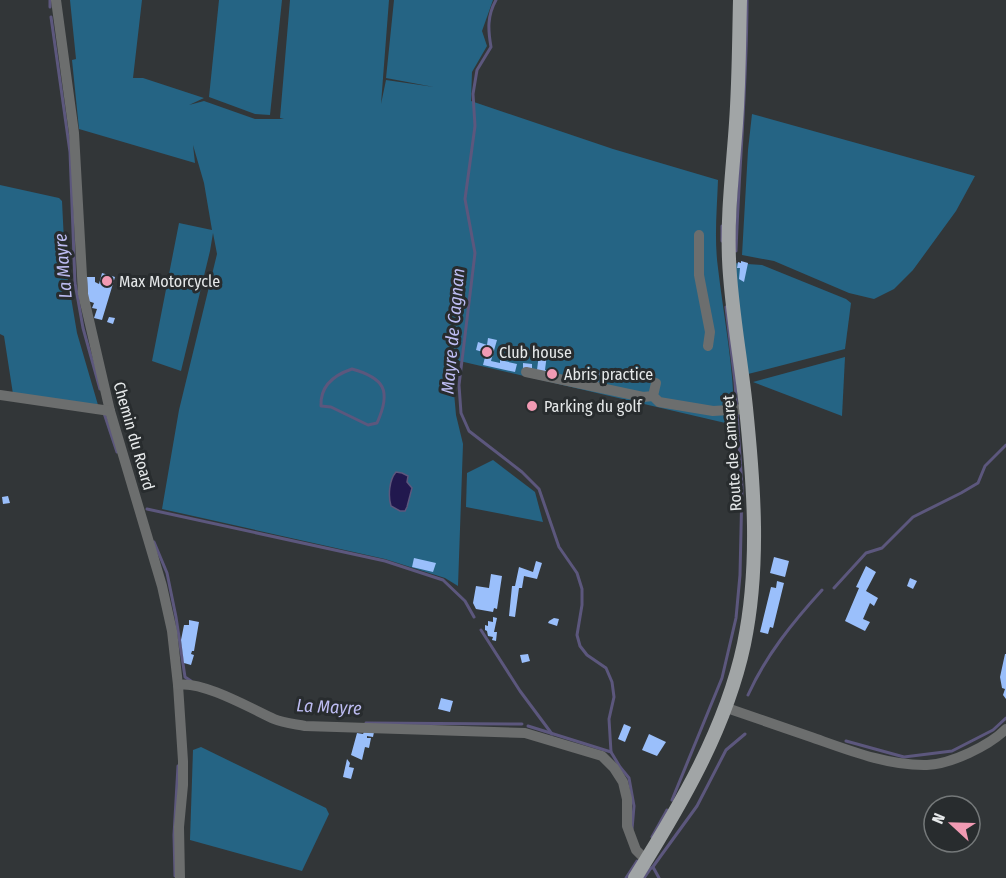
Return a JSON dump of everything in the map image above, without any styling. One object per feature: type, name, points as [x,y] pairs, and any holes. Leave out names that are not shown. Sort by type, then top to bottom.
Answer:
[{"type":"main road","name":"Route de Camaret","points":[[635,878],[697,772],[724,707],[743,646],[752,579],[752,482],[729,257],[740,0]]},
{"type":"street","name":"Chemin du Roard","points":[[56,0],[74,133],[83,294],[110,411],[162,586],[172,631],[183,769],[178,827],[180,878]]},
{"type":"street","points":[[699,235],[699,275],[710,332],[708,346]]},
{"type":"street","points":[[526,372],[643,397],[653,396]]},
{"type":"street","points":[[653,396],[656,383]]},
{"type":"street","points":[[0,395],[110,411]]},
{"type":"street","points":[[653,396],[659,402],[713,411],[746,409]]},
{"type":"street","points":[[178,685],[190,685],[227,696],[275,720],[290,724],[525,733],[602,756],[623,782],[627,799],[627,826],[636,850],[652,850]]},
{"type":"street","points":[[724,707],[855,753],[914,764],[929,765],[953,760],[1005,735]]},
{"type":"shaded area","points":[[70,0],[142,0],[133,78],[143,78],[204,98],[189,105],[204,101],[255,119],[284,119],[280,118],[290,0],[389,0],[381,104],[386,80],[434,87],[386,78],[394,0],[493,0],[482,31],[487,46],[472,72],[471,101],[613,149],[718,180],[717,257],[731,366],[734,425],[451,359],[456,415],[463,444],[458,586],[445,578],[385,559],[162,509],[179,410],[217,254],[213,233],[181,371],[152,361],[179,223],[212,230],[204,183],[193,145],[195,163],[79,129],[72,60],[76,59]]},
{"type":"shaded area","points":[[219,0],[282,0],[270,115],[255,114],[209,97]]},
{"type":"shaded area","points":[[752,114],[975,176],[956,211],[913,270],[894,289],[874,299],[849,293],[774,261],[742,255]]},
{"type":"shaded area","points":[[0,185],[59,198],[62,201],[65,262],[77,333],[98,405],[13,394],[4,336],[0,334]]},
{"type":"shaded area","points":[[733,263],[762,265],[846,299],[851,303],[845,349],[748,374]]},
{"type":"shaded area","points":[[845,357],[842,416],[753,382]]},
{"type":"shaded area","points":[[493,460],[535,492],[543,522],[466,507],[467,473]]},
{"type":"shaded area","points":[[396,472],[408,476],[407,482],[412,488],[405,511],[391,506],[390,502],[389,493]]},
{"type":"shaded area","points":[[201,747],[326,808],[329,814],[302,871],[190,840],[193,750]]},
{"type":"building","points":[[741,261],[748,263],[744,282],[739,279],[740,268],[737,268],[738,262],[741,263]]},
{"type":"building","points":[[102,273],[115,277],[102,320],[94,318],[97,309],[92,308],[94,303],[88,301],[87,277],[95,277],[95,282],[99,284]]},
{"type":"building","points":[[109,317],[115,318],[113,324],[107,322]]},
{"type":"building","points":[[488,338],[497,340],[491,361],[500,363],[500,360],[517,364],[515,372],[483,365],[486,353],[476,350],[478,342],[487,345]]},
{"type":"building","points":[[539,354],[547,354],[545,370],[559,373],[558,378],[537,370]]},
{"type":"building","points":[[523,363],[532,364],[532,369],[523,368]]},
{"type":"building","points":[[566,368],[600,372],[598,383],[569,378],[565,374]]},
{"type":"building","points":[[8,496],[10,503],[3,504],[2,497]]},
{"type":"building","points":[[774,557],[789,561],[785,577],[770,573]]},
{"type":"building","points":[[414,558],[436,563],[433,572],[412,567]]},
{"type":"building","points":[[536,561],[542,563],[537,579],[524,576],[522,588],[519,588],[515,617],[509,616],[512,586],[515,586],[519,567],[533,572]]},
{"type":"building","points":[[866,566],[876,572],[866,591],[878,598],[874,606],[870,603],[863,619],[870,622],[865,631],[845,621],[859,588],[856,587]]},
{"type":"building","points":[[491,574],[502,576],[497,609],[494,608],[493,612],[476,609],[473,603],[476,586],[489,588]]},
{"type":"building","points":[[910,578],[917,581],[913,589],[907,586]]},
{"type":"building","points":[[777,581],[784,583],[773,628],[770,627],[768,634],[760,632],[771,587],[776,588]]},
{"type":"building","points":[[493,617],[497,618],[494,632],[497,632],[496,641],[492,640],[493,637],[488,636],[485,630],[488,621],[493,622]]},
{"type":"building","points":[[554,618],[559,619],[557,626],[548,623]]},
{"type":"building","points":[[189,620],[199,622],[194,651],[191,654],[194,655],[191,665],[184,663],[181,640],[184,625],[189,625]]},
{"type":"building","points":[[528,654],[530,661],[522,663],[520,655]]},
{"type":"building","points":[[1005,654],[1006,699],[1003,695],[1005,689],[1002,688],[1000,677]]},
{"type":"building","points":[[441,698],[453,701],[450,712],[438,709]]},
{"type":"building","points":[[624,724],[631,727],[625,742],[618,739]]},
{"type":"building","points":[[365,730],[374,732],[373,737],[367,736],[371,738],[369,748],[365,747],[362,760],[351,755],[357,733],[363,734]]},
{"type":"building","points":[[649,734],[666,742],[657,756],[642,750]]},
{"type":"building","points":[[347,759],[350,763],[349,767],[354,768],[351,779],[343,777]]},
{"type":"waterway","name":"La Mayre","points":[[50,0],[50,7]]},
{"type":"waterway","name":"Mayre de Cagnan","points":[[496,0],[489,23],[491,47],[477,70],[473,94],[475,126],[465,199],[475,253],[459,385],[461,413],[469,431],[522,472],[539,489],[559,547],[577,573],[582,589],[577,635],[580,646],[587,655],[606,668],[612,682],[614,697],[609,719],[611,752],[629,778],[634,806],[632,829]]},
{"type":"waterway","points":[[736,251],[747,0]]},
{"type":"waterway","name":"La Mayre","points":[[51,17],[70,152],[75,283],[83,328],[100,389]]},
{"type":"waterway","points":[[722,226],[722,241]]},
{"type":"waterway","points":[[672,800],[722,678],[736,618],[740,575],[742,487],[735,382],[726,307]]},
{"type":"waterway","points":[[352,369],[372,377],[382,387],[384,402],[377,423],[368,425],[331,407],[321,406],[321,399],[329,382],[339,374],[352,369]]},
{"type":"waterway","name":"La Mayre","points":[[104,413],[117,452]]},
{"type":"waterway","points":[[834,588],[866,553],[882,548],[913,517],[978,483],[985,466],[1006,445]]},
{"type":"waterway","points":[[147,509],[385,561],[443,580],[465,601],[474,617]]},
{"type":"waterway","name":"La Mayre","points":[[154,542],[167,573],[185,677],[191,681]]},
{"type":"waterway","points":[[748,695],[763,666],[781,640],[822,590]]},
{"type":"waterway","points":[[481,630],[520,691],[552,734]]},
{"type":"waterway","points":[[846,741],[904,757],[952,751],[993,730],[1006,718]]},
{"type":"waterway","name":"La Mayre","points":[[366,723],[522,724]]},
{"type":"waterway","name":"La Mayre","points":[[528,726],[611,752]]},
{"type":"waterway","points":[[652,868],[697,806],[726,750],[745,734]]},
{"type":"waterway","points":[[175,876],[174,835],[178,766]]},
{"type":"waterway","points":[[652,837],[667,810]]},
{"type":"waterway","points":[[626,878],[637,861]]},
{"type":"waterway","points":[[653,867],[659,878]]},
{"type":"waterway","name":"Mayre de Cagnan","points":[[644,878],[651,868]]},
{"type":"place","name":"Max Motorcycle","points":[[107,281]]},
{"type":"place","name":"Club house","points":[[487,352]]},
{"type":"place","name":"Abris practice","points":[[552,374]]},
{"type":"place","name":"Parking du golf","points":[[532,406]]}]
